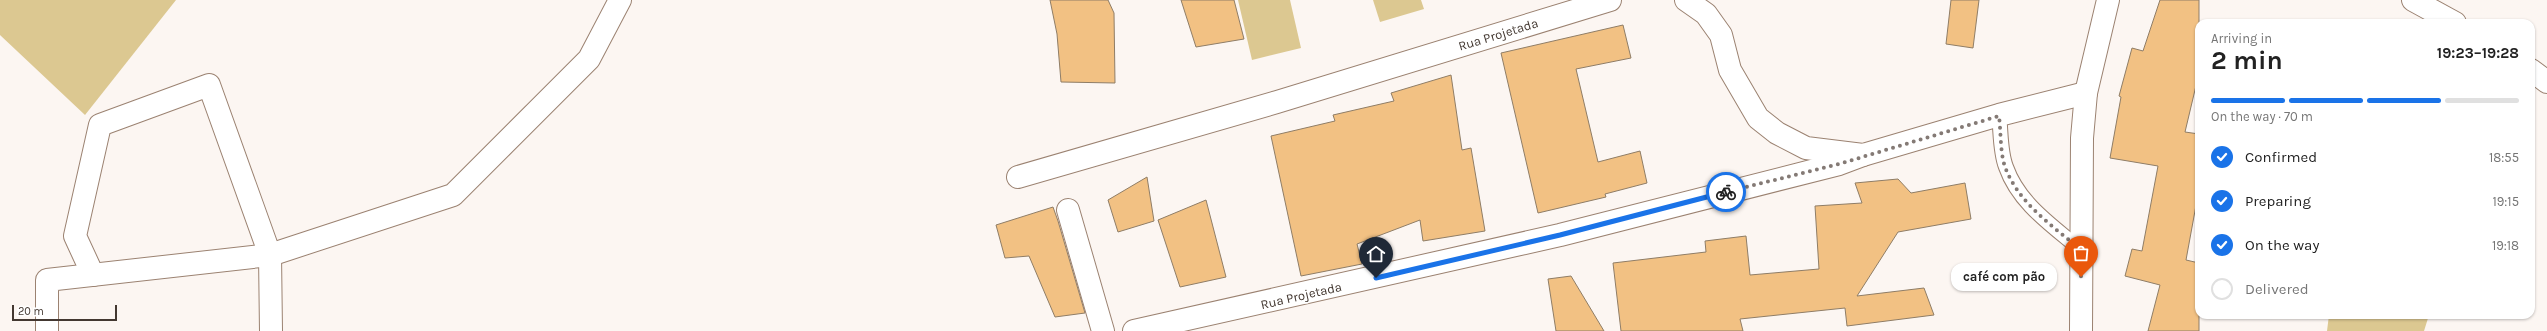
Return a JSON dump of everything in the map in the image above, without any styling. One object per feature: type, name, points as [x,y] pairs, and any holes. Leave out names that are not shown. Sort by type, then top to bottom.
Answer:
[{"type":"street","points":[[47,331],[47,280],[270,255],[453,195],[589,59],[620,0]]},
{"type":"street","name":"Rua Projetada","points":[[1018,177],[1277,102],[1610,0]]},
{"type":"street","name":"Rua Projetada","points":[[1686,0],[1706,14],[1721,36],[1730,70],[1758,118],[1777,133],[1806,148],[1863,155]]},
{"type":"street","points":[[2081,331],[2082,138],[2086,93],[2108,0]]},
{"type":"street","points":[[2413,0],[2448,19]]},
{"type":"street","points":[[2535,73],[2547,82]]},
{"type":"street","points":[[93,275],[75,236],[100,125],[208,86],[270,255],[271,331]]},
{"type":"street","name":"Rua Projetada","points":[[1134,331],[1560,235],[1839,164],[1863,155],[2086,93]]},
{"type":"street","points":[[1068,210],[1103,331]]},
{"type":"lane","points":[[1999,116],[2005,166],[2013,184],[2026,203],[2081,250]]},
{"type":"shaded area","points":[[0,0],[176,0],[85,115],[0,35]]},
{"type":"shaded area","points":[[1238,0],[1290,0],[1301,48],[1252,60]]},
{"type":"shaded area","points":[[1373,0],[1421,0],[1424,9],[1380,22]]},
{"type":"shaded area","points":[[2328,319],[2428,319],[2424,331],[2327,331]]},
{"type":"building","points":[[1050,0],[1108,0],[1114,13],[1115,83],[1061,82],[1057,34]]},
{"type":"building","points":[[1181,0],[1234,0],[1244,39],[1196,47]]},
{"type":"building","points":[[1951,0],[1979,0],[1973,48],[1946,44]]},
{"type":"building","points":[[2160,0],[2199,0],[2199,19],[2195,19],[2195,90],[2185,132],[2195,133],[2195,211],[2186,260],[2195,262],[2195,319],[2199,319],[2199,331],[2148,331],[2160,285],[2125,276],[2132,249],[2142,251],[2158,166],[2110,158],[2121,97],[2119,96],[2132,48],[2143,51]]},
{"type":"building","points":[[1623,25],[1631,58],[1576,69],[1598,162],[1640,151],[1647,183],[1605,194],[1606,197],[1538,213],[1501,53]]},
{"type":"building","points":[[1451,75],[1462,150],[1471,148],[1485,231],[1423,241],[1420,220],[1357,244],[1362,264],[1301,276],[1271,136],[1335,121],[1333,115],[1394,101],[1391,93]]},
{"type":"building","points":[[1147,177],[1154,221],[1118,232],[1108,200]]},
{"type":"building","points":[[1898,179],[1911,193],[1965,183],[1971,219],[1898,232],[1857,296],[1924,288],[1934,315],[1847,326],[1845,308],[1740,319],[1743,331],[1621,331],[1613,263],[1706,252],[1705,241],[1746,236],[1750,275],[1819,269],[1815,206],[1862,203],[1855,183]]},
{"type":"building","points":[[1206,200],[1226,277],[1180,287],[1158,220]]},
{"type":"building","points":[[1053,207],[1085,313],[1055,317],[1029,256],[1005,258],[996,225]]},
{"type":"building","points":[[1571,276],[1604,331],[1556,331],[1548,279]]},
{"type":"way so far","points":[[1726,192],[1839,164],[1863,155],[1999,116],[2005,166],[2013,184],[2026,203],[2081,250],[2081,277]]},
{"type":"place","name":"café com pão","points":[[2081,277]]},
{"type":"route","points":[[1376,278],[1560,235],[1726,192]]}]
